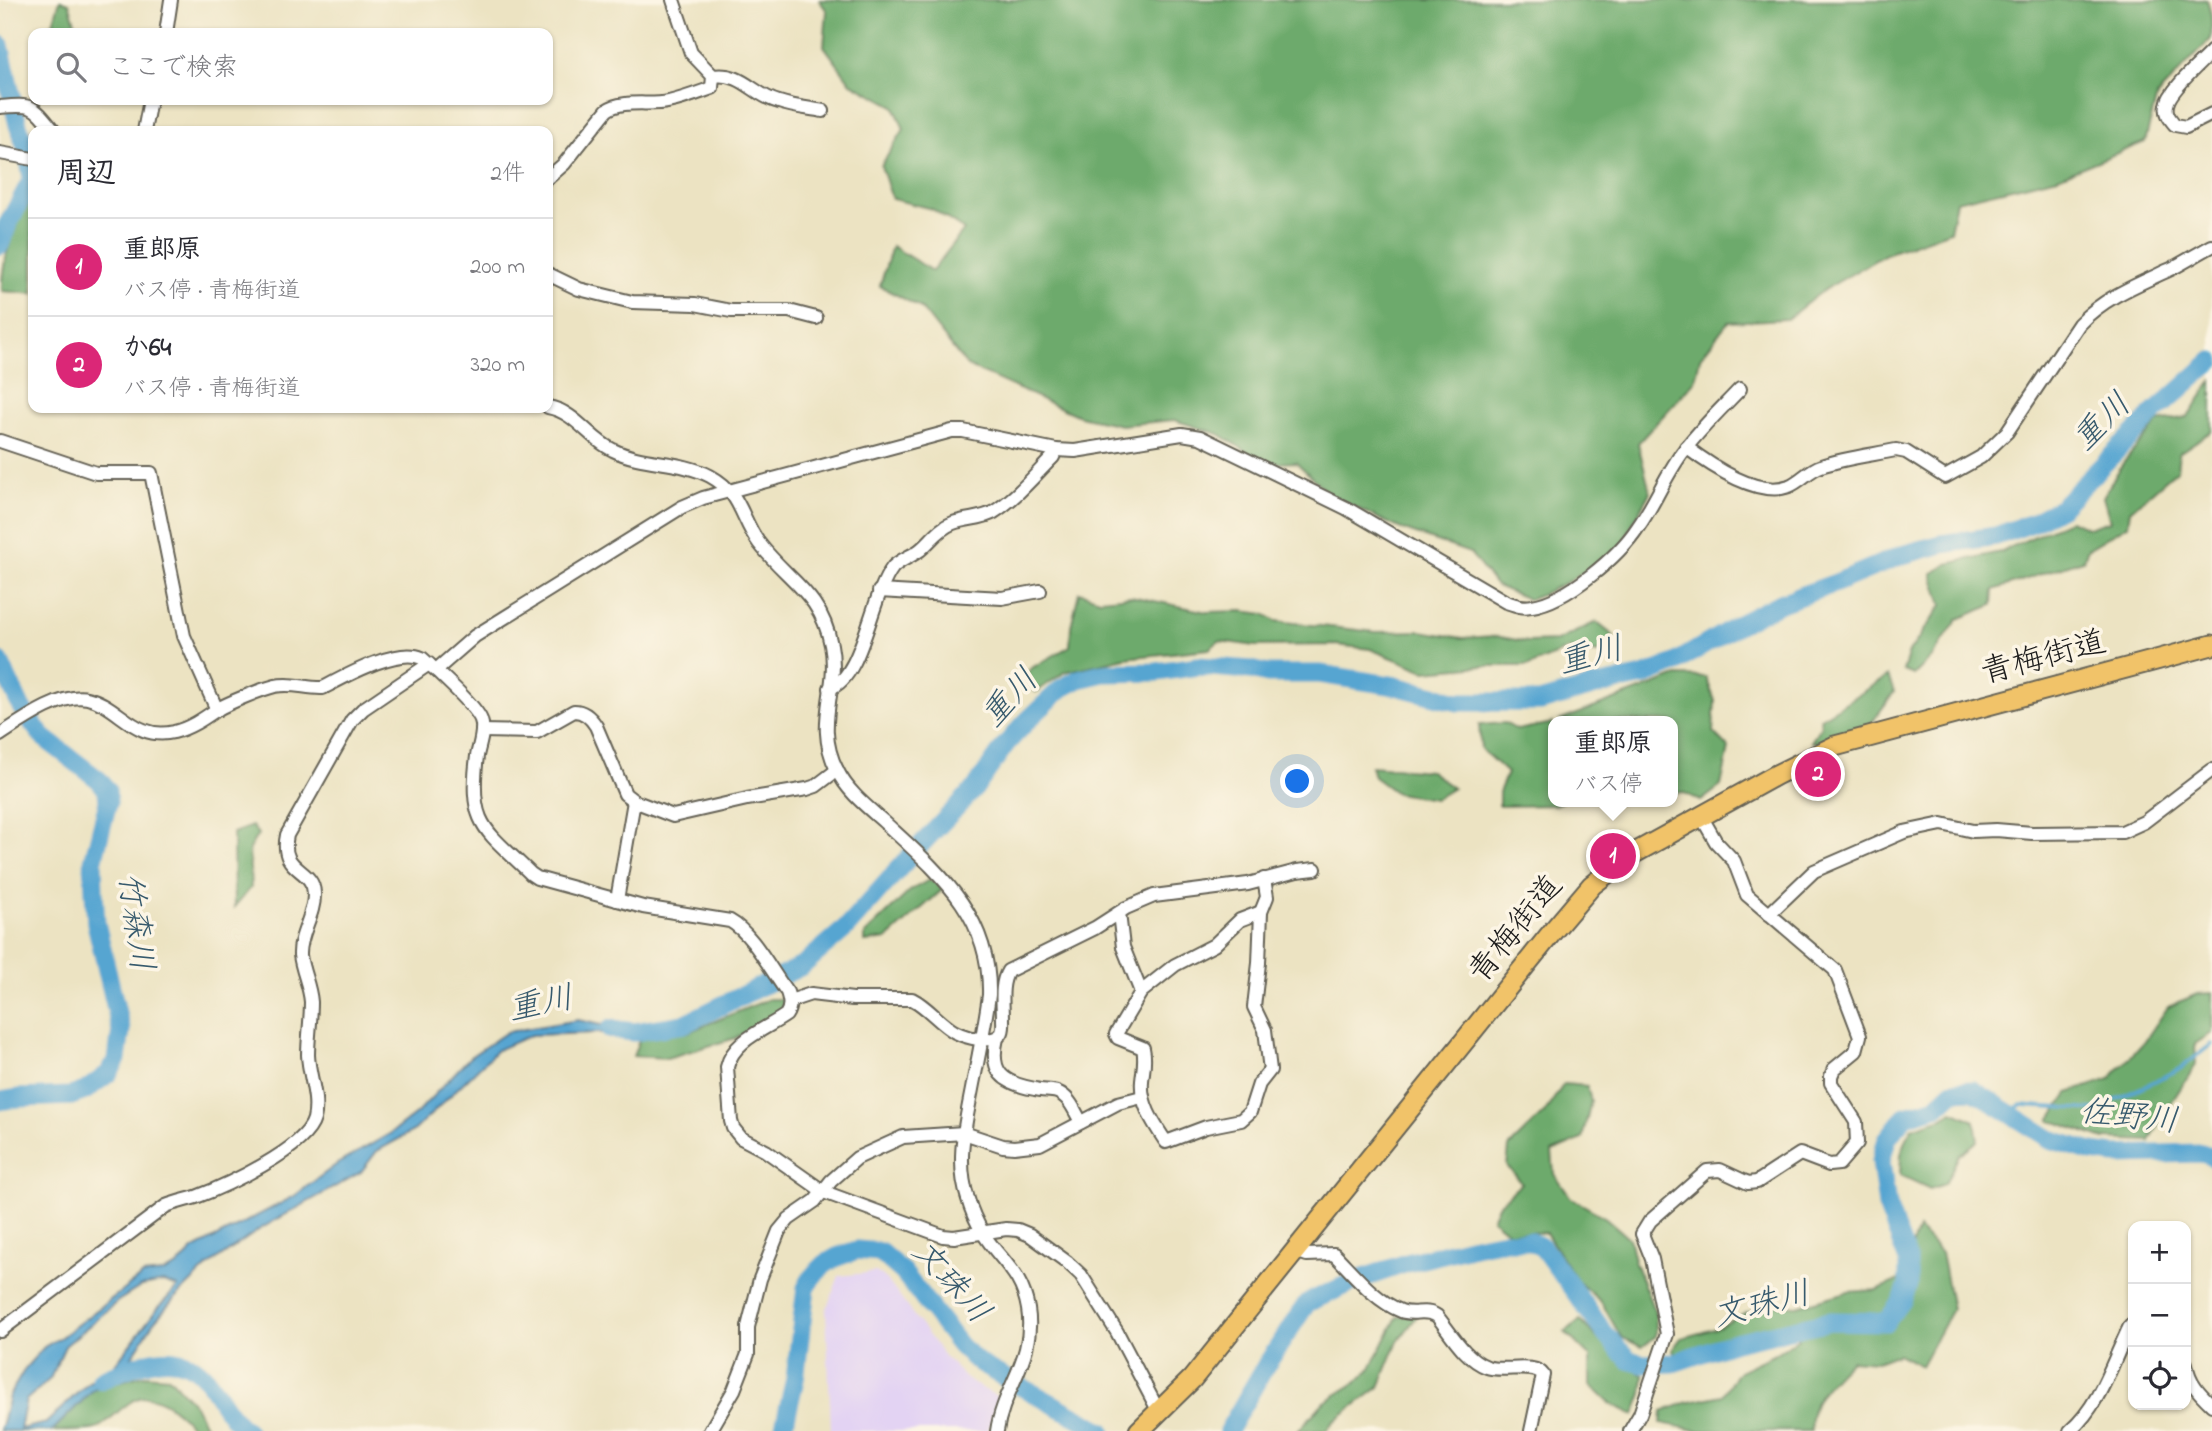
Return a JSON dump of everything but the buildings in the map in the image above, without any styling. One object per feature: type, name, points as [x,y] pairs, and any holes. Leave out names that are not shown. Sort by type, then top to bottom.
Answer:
[{"type":"highway","name":"青梅街道","points":[[1147,1423],[1192,1378],[1592,885],[1632,855],[1835,746],[2212,645]]},
{"type":"street","points":[[167,28],[171,0]]},
{"type":"street","points":[[553,174],[614,105],[671,102],[712,88],[713,76],[691,53],[673,0]]},
{"type":"street","points":[[2212,51],[2170,96],[2166,106],[2168,117],[2175,125],[2186,127],[2212,114]]},
{"type":"street","points":[[713,76],[726,75],[745,81],[760,95],[778,102],[823,111]]},
{"type":"street","points":[[0,107],[24,105],[36,110],[50,126]]},
{"type":"street","points":[[145,126],[149,105]]},
{"type":"street","points":[[6,154],[28,158]]},
{"type":"street","points":[[1686,447],[1727,475],[1776,489],[1790,485],[1823,465],[1896,450],[1906,452],[1945,477],[1981,457],[2007,432],[2079,324],[2094,308],[2114,295],[2175,267],[2212,246]]},
{"type":"street","points":[[553,276],[579,289],[632,302],[695,304],[732,311],[789,311],[816,318]]},
{"type":"street","points":[[0,1331],[166,1206],[195,1197],[266,1162],[288,1150],[308,1132],[315,1107],[308,1058],[311,1001],[300,949],[312,911],[314,892],[309,878],[289,860],[285,844],[287,835],[352,720],[363,709],[433,667],[475,636],[682,507],[703,498],[952,431],[1074,451],[1182,434],[1200,438],[1346,508],[1506,602],[1530,607],[1572,589],[1625,547],[1686,447],[1740,389]]},
{"type":"street","points":[[553,409],[567,413],[612,450],[696,470],[713,477],[736,497],[762,547],[813,599],[822,615],[832,648],[833,666],[826,727],[836,770],[863,804],[933,867],[972,917],[986,953],[989,995],[964,1133],[962,1174],[968,1200],[983,1234],[1014,1270],[1028,1309],[1029,1327],[1022,1366],[1000,1415],[997,1431]]},
{"type":"street","points":[[0,440],[96,472],[151,473],[184,636],[217,710]]},
{"type":"street","points":[[830,688],[847,677],[858,654],[879,592],[894,566],[920,550],[953,523],[984,516],[1000,508],[1053,457],[1056,450]]},
{"type":"street","points":[[879,592],[1002,598],[1040,591]]},
{"type":"street","points":[[0,735],[52,704],[87,698],[146,732],[173,732],[275,686],[295,684],[314,689],[323,688],[377,663],[409,655],[422,658],[481,717],[476,812],[483,827],[537,878],[643,907],[730,921],[737,925],[752,943],[788,997],[789,1009],[786,1015],[752,1035],[729,1059],[727,1067],[731,1121],[741,1138],[766,1151],[824,1192],[943,1236],[983,1234],[1006,1229],[1030,1235],[1081,1275],[1117,1332],[1147,1423]]},
{"type":"street","points":[[482,732],[537,732],[574,711],[580,711],[596,726],[620,788],[634,801],[665,814],[680,816],[747,799],[807,789],[816,786],[836,770]]},
{"type":"street","points":[[1769,914],[1814,871],[1904,832],[1942,824],[1973,831],[2122,832],[2144,822],[2212,770]]},
{"type":"street","points":[[617,900],[634,801]]},
{"type":"street","points":[[1630,1431],[1640,1414],[1667,1334],[1652,1259],[1642,1234],[1650,1222],[1707,1171],[1720,1170],[1737,1179],[1757,1182],[1800,1154],[1829,1165],[1839,1164],[1857,1143],[1856,1122],[1832,1083],[1831,1076],[1834,1069],[1856,1051],[1860,1036],[1835,970],[1747,895],[1734,861],[1716,842],[1701,816]]},
{"type":"street","points":[[1082,1122],[1067,1099],[1057,1092],[1022,1087],[1007,1081],[995,1066],[992,1056],[997,1038],[1003,1029],[1003,987],[1008,971],[1095,928],[1119,913],[1164,894],[1248,884],[1315,869]]},
{"type":"street","points":[[1261,912],[1240,920],[1214,945],[1175,965],[1140,992],[1116,1034],[1118,1038],[1143,1048],[1146,1062],[1142,1097],[1166,1142],[1206,1127],[1241,1120],[1250,1112],[1259,1084],[1270,1070],[1265,1030],[1254,1006],[1261,912],[1267,897],[1264,879]]},
{"type":"street","points":[[1119,913],[1124,947],[1140,992]]},
{"type":"street","points":[[788,997],[811,994],[853,999],[912,999],[954,1031],[982,1039],[997,1038]]},
{"type":"street","points":[[710,1431],[734,1390],[748,1354],[748,1327],[760,1279],[779,1231],[789,1219],[815,1201],[831,1181],[857,1158],[902,1137],[964,1133],[1003,1146],[1040,1144],[1118,1103],[1142,1097]]},
{"type":"street","points":[[1296,1251],[1307,1255],[1334,1254],[1373,1291],[1403,1312],[1430,1311],[1472,1359],[1486,1367],[1541,1370],[1544,1375],[1531,1431]]},
{"type":"street","points":[[2070,1431],[2086,1418],[2097,1399],[2128,1330]]},
{"type":"street","points":[[2191,1381],[2212,1405]]},
{"type":"shaded area","points":[[876,1272],[887,1280],[945,1357],[969,1381],[998,1397],[988,1431],[831,1431],[826,1310],[839,1276]]},
{"type":"green space","points":[[60,0],[69,3],[77,28],[52,28]]},
{"type":"green space","points":[[819,0],[2207,0],[2212,29],[2211,39],[2157,96],[2145,142],[2058,177],[1956,201],[1950,231],[1886,254],[1824,290],[1787,319],[1728,322],[1700,358],[1695,381],[1638,443],[1650,492],[1619,550],[1569,581],[1530,600],[1496,586],[1470,553],[1399,528],[1331,496],[1296,462],[1266,464],[1219,434],[1174,420],[1121,425],[1079,416],[967,366],[921,308],[880,286],[892,246],[932,271],[964,230],[932,209],[892,199],[881,166],[904,129],[894,106],[851,83],[824,46],[827,11]]},
{"type":"green space","points":[[28,202],[28,294],[2,291],[4,266]]},
{"type":"green space","points":[[2212,381],[2212,431],[2179,453],[2177,470],[2130,511],[2128,525],[2088,549],[2083,560],[1994,590],[1993,605],[1958,619],[1932,657],[1914,675],[1903,671],[1909,652],[1942,605],[1932,574],[1947,564],[2000,552],[2070,520],[2088,528],[2110,521],[2103,497],[2123,463],[2158,422],[2188,417]]},
{"type":"green space","points":[[1079,592],[1100,599],[1131,596],[1207,612],[1242,611],[1264,614],[1276,621],[1376,632],[1421,631],[1463,638],[1495,636],[1528,642],[1557,641],[1596,622],[1614,636],[1598,653],[1569,649],[1529,666],[1483,666],[1425,671],[1370,649],[1336,645],[1256,646],[1219,641],[1209,649],[1125,658],[1065,672],[1036,692],[1023,682],[1030,669],[1070,646],[1071,626]]},
{"type":"green space","points":[[1677,676],[1706,677],[1715,701],[1713,732],[1729,748],[1721,786],[1701,801],[1682,792],[1678,793],[1678,716],[1572,716]]},
{"type":"green space","points":[[1888,676],[1894,692],[1868,728],[1830,744],[1811,742],[1821,726],[1821,718]]},
{"type":"green space","points":[[1505,723],[1517,730],[1548,724],[1548,805],[1499,806],[1499,792],[1507,773],[1481,749],[1479,725]]},
{"type":"green space","points":[[1371,766],[1430,771],[1453,788],[1435,799],[1396,793],[1374,777]]},
{"type":"green space","points":[[252,826],[258,834],[249,849],[251,888],[234,907],[233,833]]},
{"type":"green space","points":[[929,880],[938,884],[942,890],[887,939],[865,942],[865,934],[911,890]]},
{"type":"green space","points":[[2212,993],[2212,1033],[2195,1044],[2196,1065],[2165,1112],[2150,1141],[2104,1139],[2050,1120],[2068,1093],[2110,1079],[2144,1042],[2168,1007],[2197,994]]},
{"type":"green space","points":[[769,999],[783,999],[782,1012],[736,1038],[667,1058],[633,1056],[640,1038],[688,1032]]},
{"type":"green space","points":[[1564,1084],[1587,1086],[1591,1101],[1582,1139],[1552,1152],[1554,1174],[1571,1198],[1606,1218],[1629,1238],[1634,1260],[1656,1315],[1656,1336],[1642,1347],[1621,1337],[1601,1302],[1577,1281],[1546,1233],[1508,1232],[1492,1219],[1498,1205],[1522,1183],[1507,1166],[1509,1147],[1544,1113]]},
{"type":"green space","points":[[1952,1111],[1975,1121],[1978,1141],[1959,1155],[1945,1184],[1930,1189],[1900,1175],[1901,1154],[1911,1128],[1943,1118]]},
{"type":"green space","points":[[1918,1229],[1941,1253],[1952,1309],[1921,1366],[1898,1354],[1877,1362],[1851,1360],[1817,1400],[1811,1431],[1700,1431],[1661,1423],[1662,1412],[1685,1403],[1722,1395],[1739,1371],[1799,1339],[1786,1324],[1677,1355],[1672,1350],[1681,1338],[1714,1329],[1765,1304],[1797,1306],[1847,1292],[1877,1290],[1899,1280]]},
{"type":"green space","points":[[1418,1315],[1397,1343],[1379,1387],[1333,1422],[1326,1431],[1298,1431],[1323,1403],[1357,1382],[1371,1368],[1397,1317]]},
{"type":"green space","points":[[1580,1320],[1612,1353],[1644,1376],[1642,1394],[1634,1415],[1611,1404],[1590,1385],[1590,1357],[1565,1332]]},
{"type":"green space","points":[[144,1375],[169,1377],[195,1405],[208,1431],[193,1431],[186,1420],[171,1407],[148,1397],[130,1402],[96,1429],[52,1431],[95,1388]]},
{"type":"water","points":[[578,1020],[634,1032],[531,1035],[497,1050],[415,1130],[377,1151],[361,1172],[260,1229],[208,1266],[153,1323],[120,1376],[95,1388],[52,1431],[0,1431],[9,1396],[26,1367],[44,1347],[143,1275],[162,1273],[176,1267],[194,1249],[293,1197],[337,1164],[391,1133],[417,1113],[470,1057],[507,1032]],"holes":[[[163,1282],[178,1287],[158,1308],[109,1372],[90,1381],[46,1423],[20,1429],[26,1400],[50,1379],[65,1346],[118,1301],[142,1286]]]},
{"type":"waterway","name":"竹森川","points":[[0,45],[18,125],[28,153]]},
{"type":"waterway","name":"竹森川","points":[[0,245],[28,186]]},
{"type":"waterway","name":"重川","points":[[610,1029],[634,1032],[684,1024],[802,966],[846,928],[976,787],[1006,744],[1027,721],[1062,688],[1079,679],[1103,673],[1157,672],[1198,666],[1268,674],[1320,674],[1396,686],[1458,702],[1540,702],[1644,676],[1675,663],[1778,604],[1902,555],[1942,544],[1996,536],[2032,523],[2061,507],[2155,412],[2212,361]]},
{"type":"waterway","name":"竹森川","points":[[0,662],[22,709],[43,737],[99,780],[107,790],[108,802],[93,862],[94,892],[96,923],[121,1030],[117,1059],[109,1073],[85,1091],[71,1096],[0,1101]]},
{"type":"waterway","name":"文珠川","points":[[2005,1113],[2021,1105],[2094,1110],[2180,1069],[2212,1044]]},
{"type":"waterway","name":"文珠川","points":[[1228,1431],[1265,1367],[1307,1303],[1355,1281],[1407,1263],[1499,1241],[1528,1241],[1542,1247],[1606,1335],[1629,1360],[1643,1364],[1673,1363],[1735,1342],[1830,1321],[1886,1322],[1902,1301],[1908,1285],[1908,1261],[1887,1206],[1881,1161],[1887,1139],[1905,1116],[1936,1107],[1953,1091],[1973,1090],[2050,1139],[2092,1152],[2115,1155],[2202,1153],[2212,1157]]},
{"type":"waterway","name":"文珠川","points":[[783,1431],[795,1379],[806,1288],[812,1277],[825,1264],[857,1250],[880,1252],[903,1272],[960,1346],[980,1364],[1102,1431]]},
{"type":"waterway","name":"文珠川","points":[[101,1380],[153,1361],[179,1361],[192,1366],[203,1375],[234,1419],[247,1431]]},
{"type":"place","name":"か64","points":[[1818,774]]},
{"type":"place","name":"重郎原","points":[[1613,856]]},
{"type":"water label","name":"佐野川","points":[[2129,1118]]}]
